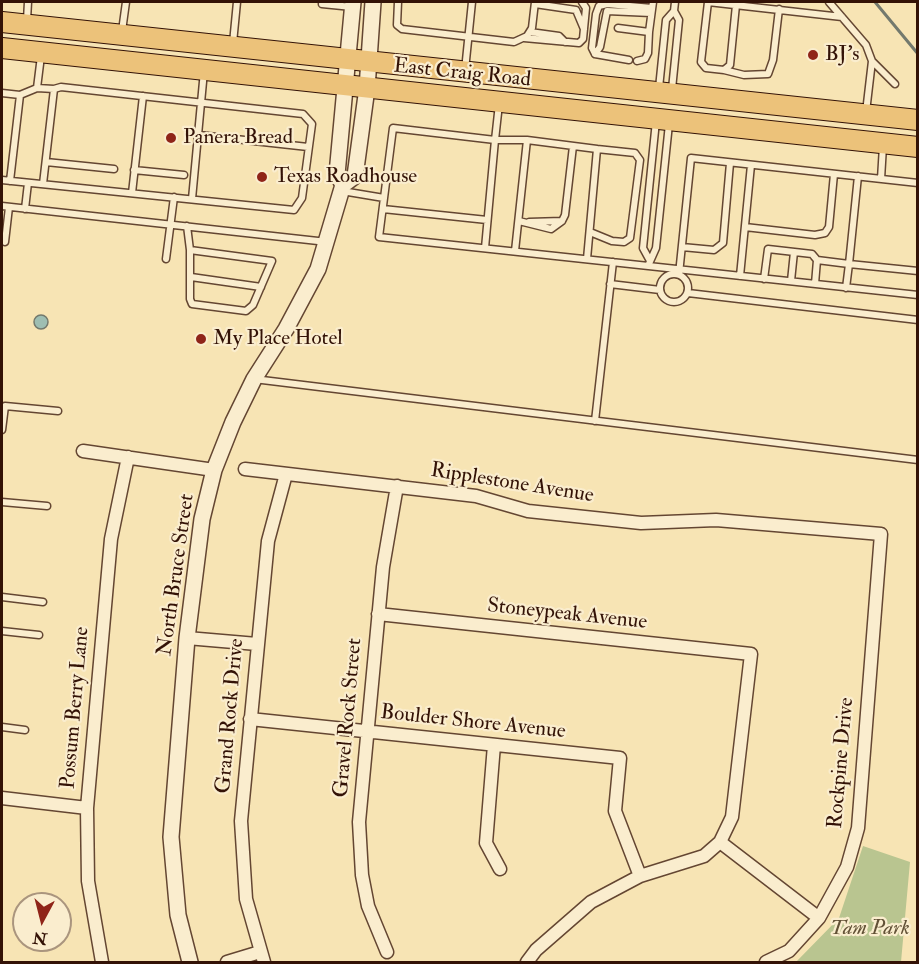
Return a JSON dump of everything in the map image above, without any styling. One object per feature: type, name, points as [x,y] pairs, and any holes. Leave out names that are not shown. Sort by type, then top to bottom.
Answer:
[{"type":"main road","name":"East Craig Road","points":[[2,22],[918,120]]},
{"type":"main road","points":[[41,53],[53,42],[75,42],[122,34]]},
{"type":"main road","name":"East Craig Road","points":[[2,48],[918,147]]},
{"type":"main road","points":[[663,119],[665,93]]},
{"type":"street","name":"North Bruce Street","points":[[190,963],[178,915],[171,837],[187,638],[202,519],[214,470],[233,422],[254,380],[286,329],[318,269],[343,188],[355,176],[367,88],[373,2]]},
{"type":"street","name":"North Bruce Street","points":[[343,188],[337,174],[353,4]]},
{"type":"street","points":[[83,451],[214,470]]},
{"type":"street","name":"Possum Berry Lane","points":[[102,963],[88,881],[87,807],[111,539],[128,457]]},
{"type":"street","name":"Ripplestone Avenue","points":[[245,469],[476,496],[528,511],[640,523],[716,520],[881,534]]},
{"type":"street","name":"Grand Rock Drive","points":[[262,957],[246,899],[241,821],[268,541],[286,474]]},
{"type":"street","name":"Gravel Rock Street","points":[[387,952],[369,906],[362,875],[359,822],[383,567],[397,486]]},
{"type":"street","name":"Rockpine Drive","points":[[766,963],[789,951],[819,918],[847,867],[858,828],[881,534]]},
{"type":"street","name":"Stoneypeak Avenue","points":[[378,614],[751,654],[732,817],[720,842]]},
{"type":"street","points":[[187,638],[257,644]]},
{"type":"street","name":"Boulder Shore Avenue","points":[[250,719],[620,758],[615,811],[640,876]]},
{"type":"street","points":[[494,745],[486,843],[500,869]]},
{"type":"street","points":[[2,798],[87,807]]},
{"type":"street","points":[[527,963],[576,912],[640,876],[704,856],[720,842],[819,918]]},
{"type":"street","points":[[227,963],[262,957]]},
{"type":"lane","points":[[26,24],[28,2]]},
{"type":"lane","points":[[122,34],[126,2]]},
{"type":"lane","points":[[233,46],[237,2]]},
{"type":"lane","points":[[398,2],[397,25],[402,29],[514,42],[524,38],[530,32],[535,3],[576,10],[584,29]]},
{"type":"lane","points":[[465,72],[472,2]]},
{"type":"lane","points":[[524,38],[579,43],[584,29],[586,8],[582,2]]},
{"type":"lane","points":[[665,93],[666,20],[674,11],[675,2]]},
{"type":"lane","points":[[778,9],[773,60],[768,74],[744,75],[706,68],[701,63],[708,2],[736,4],[778,9],[842,17]]},
{"type":"lane","points":[[830,2],[866,45],[872,62],[866,114]]},
{"type":"lane","points":[[322,4],[353,4]]},
{"type":"lane","points":[[619,4],[652,8],[648,53],[645,59],[633,61],[595,54],[592,48],[599,6],[619,4]]},
{"type":"lane","points":[[724,70],[730,65],[736,4]]},
{"type":"lane","points":[[665,93],[679,20],[674,11]]},
{"type":"lane","points":[[618,28],[650,32]]},
{"type":"lane","points":[[530,32],[559,36],[566,43]]},
{"type":"lane","points":[[37,88],[41,53]]},
{"type":"lane","points":[[872,62],[895,84]]},
{"type":"lane","points":[[192,199],[204,71]]},
{"type":"lane","points":[[2,93],[20,95],[37,88],[61,87],[303,114],[312,124],[302,198],[294,210],[2,180]]},
{"type":"lane","points":[[43,184],[54,89]]},
{"type":"lane","points":[[10,181],[20,95]]},
{"type":"lane","points":[[132,193],[143,96]]},
{"type":"lane","points":[[485,248],[499,102]]},
{"type":"lane","points":[[649,263],[643,248],[663,119]]},
{"type":"lane","points":[[649,263],[656,248],[663,119]]},
{"type":"lane","points":[[590,232],[612,241],[624,242],[630,238],[640,160],[635,153],[528,140],[495,140],[393,129],[379,237],[613,262],[649,263],[679,272],[740,276],[918,295]]},
{"type":"lane","points":[[199,135],[309,147]]},
{"type":"lane","points":[[515,251],[528,140]]},
{"type":"lane","points":[[881,179],[883,143]]},
{"type":"lane","points":[[519,221],[551,229],[562,221],[566,215],[573,146]]},
{"type":"lane","points":[[587,259],[597,148]]},
{"type":"lane","points":[[679,272],[666,276],[661,283],[660,290],[666,300],[675,302],[684,299],[688,293],[687,281],[679,272],[691,158],[918,183]]},
{"type":"lane","points":[[46,162],[114,169]]},
{"type":"lane","points":[[682,247],[714,250],[723,243],[730,163]]},
{"type":"lane","points":[[740,276],[751,165]]},
{"type":"lane","points":[[134,170],[184,175]]},
{"type":"lane","points":[[745,227],[825,233],[828,227],[834,174]]},
{"type":"lane","points":[[846,288],[858,176]]},
{"type":"lane","points":[[25,209],[28,183]]},
{"type":"lane","points":[[343,188],[384,198]]},
{"type":"lane","points":[[166,259],[174,197]]},
{"type":"lane","points":[[2,206],[327,242]]},
{"type":"lane","points":[[5,242],[9,207]]},
{"type":"lane","points":[[383,209],[487,220]]},
{"type":"lane","points":[[187,226],[192,304],[246,310],[253,305],[272,261],[190,250]]},
{"type":"lane","points":[[764,279],[768,249],[812,254],[817,260],[918,271]]},
{"type":"lane","points":[[791,282],[794,252]]},
{"type":"lane","points":[[814,284],[817,260]]},
{"type":"lane","points":[[594,421],[613,262]]},
{"type":"lane","points":[[191,277],[261,287]]},
{"type":"lane","points":[[610,284],[660,290]]},
{"type":"lane","points":[[688,293],[918,320]]},
{"type":"lane","points":[[254,380],[918,460]]},
{"type":"lane","points":[[2,430],[5,406],[58,411]]},
{"type":"lane","points":[[2,502],[47,506]]},
{"type":"lane","points":[[2,597],[43,602]]},
{"type":"lane","points":[[2,631],[39,634]]},
{"type":"lane","points":[[2,727],[25,730]]},
{"type":"green space","name":"Tam Park","points":[[863,846],[910,862],[901,962],[796,962],[839,918]]},
{"type":"shaded area","points":[[41,315],[46,317],[48,322],[46,327],[41,329],[36,327],[34,322],[36,317]]},
{"type":"waterway","points":[[875,2],[918,54]]},
{"type":"place","name":"BJ's","points":[[813,55]]},
{"type":"place","name":"Panera Bread","points":[[171,138]]},
{"type":"place","name":"Texas Roadhouse","points":[[262,177]]},
{"type":"place","name":"My Place Hotel","points":[[201,339]]}]
